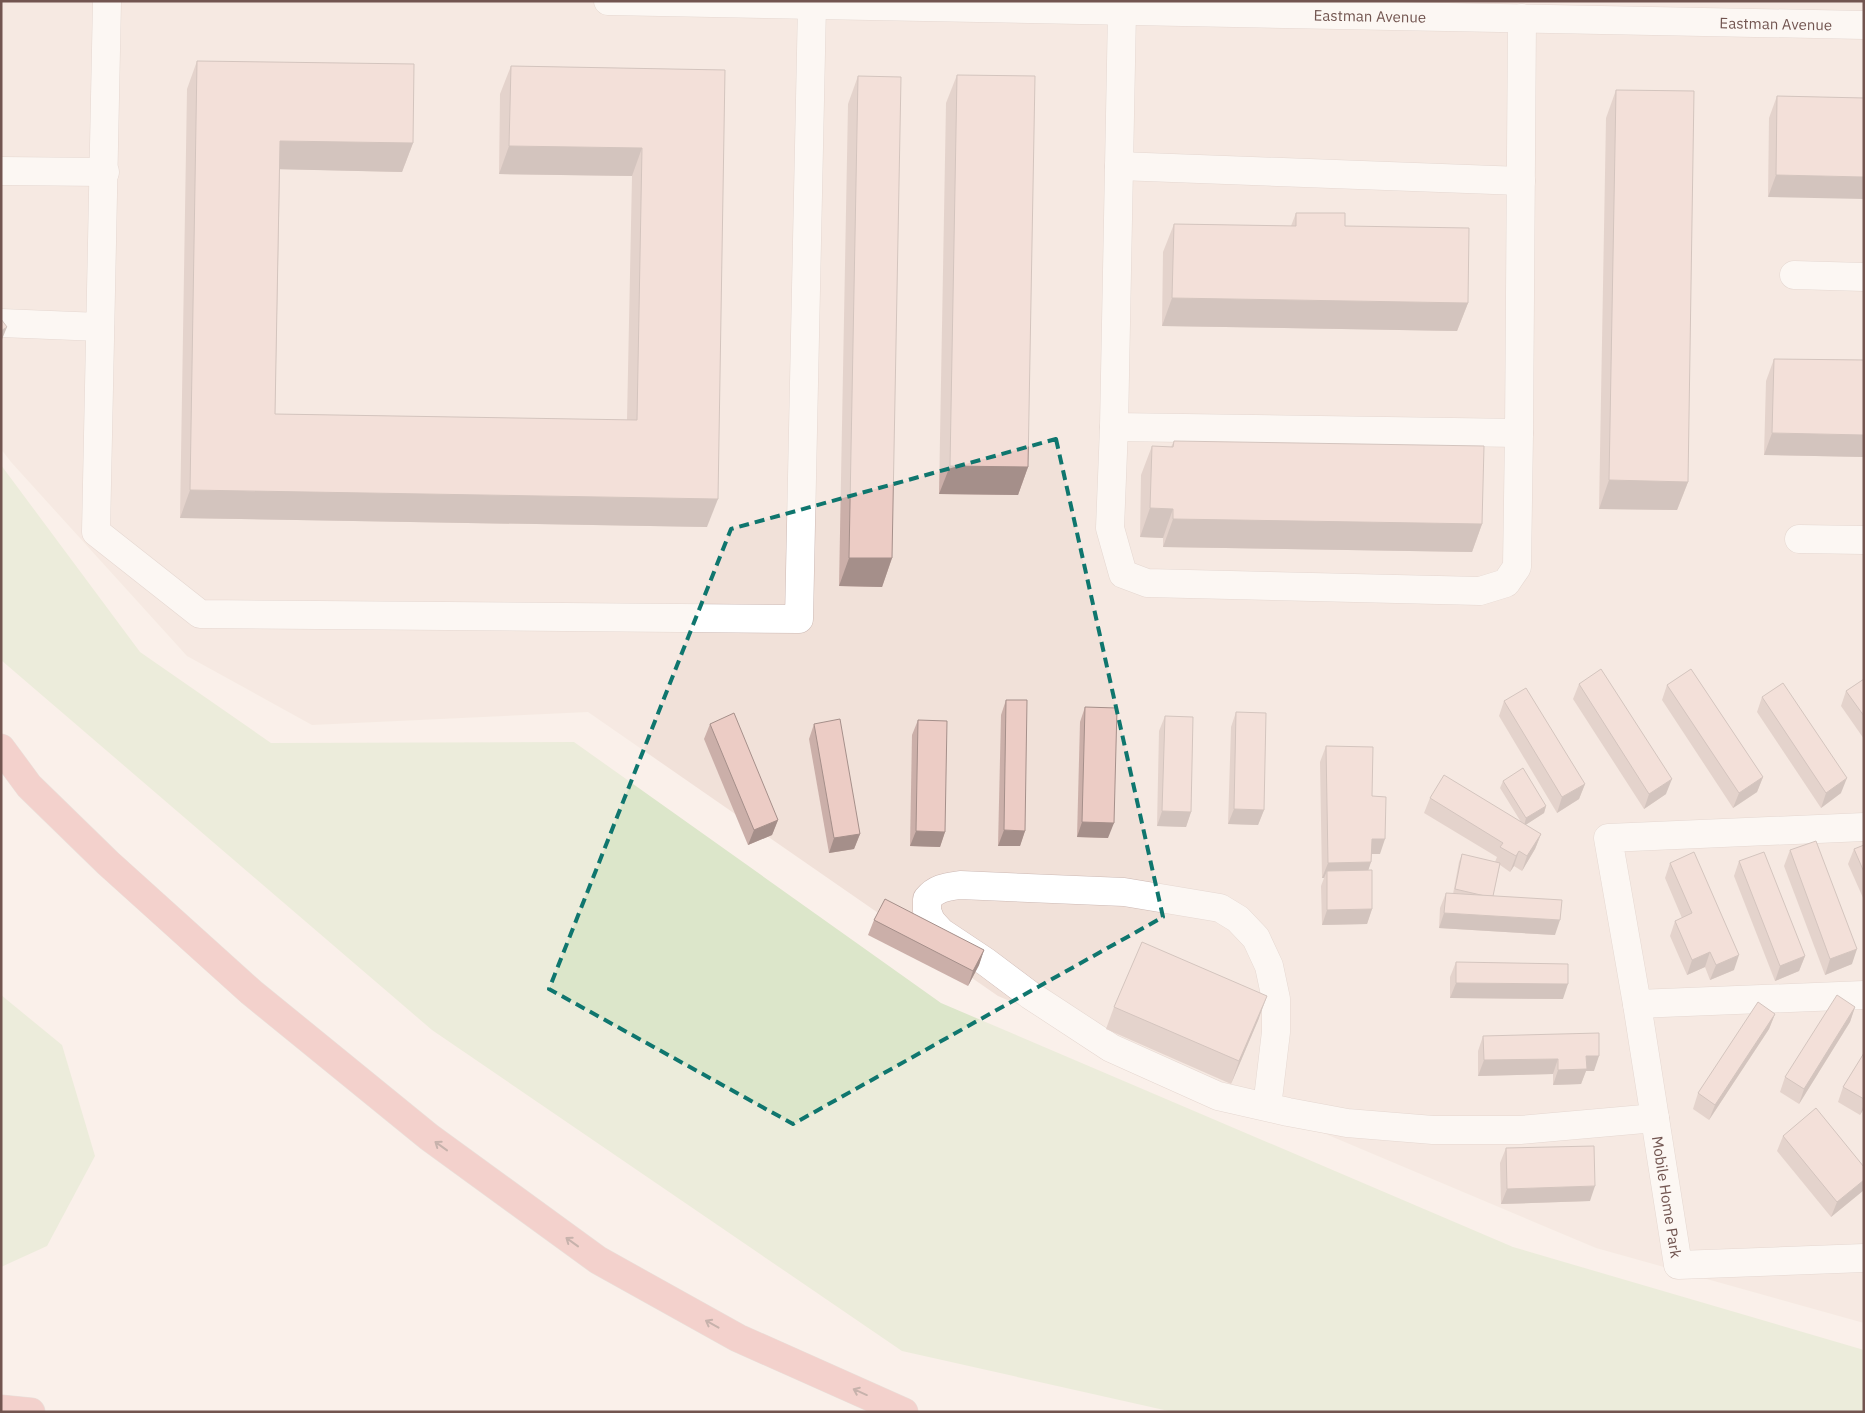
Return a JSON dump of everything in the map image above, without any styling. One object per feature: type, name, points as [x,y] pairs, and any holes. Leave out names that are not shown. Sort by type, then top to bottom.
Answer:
[{"type":"highway","points":[[1,748],[29,786],[108,863],[251,992],[429,1137],[598,1260],[738,1338],[904,1412]]},
{"type":"highway","points":[[1,767],[29,786]]},
{"type":"highway","points":[[1,1409],[31,1412]]},
{"type":"street","points":[[108,1],[96,532],[200,614],[799,619],[798,4]]},
{"type":"street","name":"Eastman Avenue","points":[[608,1],[1046,5],[1122,11],[1288,8],[1522,18],[1864,25]]},
{"type":"street","points":[[1122,11],[1114,427],[1110,528],[1123,574],[1147,583],[1480,591],[1506,583],[1516,567],[1519,433],[1522,18]]},
{"type":"street","points":[[1119,166],[1521,181]]},
{"type":"street","points":[[1,171],[105,172]]},
{"type":"street","points":[[1794,275],[1864,277]]},
{"type":"street","points":[[1,323],[100,327]]},
{"type":"street","points":[[1114,427],[1519,433]]},
{"type":"street","points":[[1799,539],[1864,540]]},
{"type":"street","name":"Mobile Home Park","points":[[1864,827],[1608,838],[1637,1004],[1678,1265],[1864,1258]]},
{"type":"street","points":[[1267,1107],[1276,1032],[1276,999],[1269,966],[1256,938],[1238,919],[1220,908],[1124,892],[960,885],[940,888],[927,899],[929,916],[941,932],[986,962],[1030,995],[1111,1048],[1218,1096],[1267,1107],[1347,1122],[1433,1130],[1520,1130],[1655,1118]]},
{"type":"street","points":[[1637,1004],[1864,995]]},
{"type":"highlighted area","points":[[1056,439],[1163,917],[793,1124],[549,989],[731,529]]},
{"type":"shaded area","points":[[1,1],[1864,1],[1864,1323],[1596,1248],[998,996],[588,712],[312,725],[187,656],[1,449]]},
{"type":"green space","points":[[1,465],[140,652],[271,743],[574,742],[941,1003],[1513,1247],[1864,1350],[1864,1412],[1173,1412],[902,1351],[432,1030],[1,660]]},
{"type":"green space","points":[[1,995],[62,1045],[95,1156],[47,1246],[1,1267]]},
{"type":"building","points":[[197,61],[414,64],[413,143],[280,141],[275,414],[637,420],[642,148],[509,146],[511,66],[725,70],[718,499],[190,490]]},
{"type":"building","points":[[957,75],[1035,76],[1028,467],[950,466]]},
{"type":"building","points":[[858,76],[901,77],[892,558],[849,558]]},
{"type":"building","points":[[1616,90],[1694,91],[1688,482],[1609,480]]},
{"type":"building","points":[[1777,96],[1864,98],[1864,177],[1776,175]]},
{"type":"building","points":[[1296,213],[1345,213],[1345,226],[1469,228],[1468,303],[1172,298],[1174,224],[1296,226]]},
{"type":"building","points":[[1,319],[7,327],[1,331]]},
{"type":"building","points":[[1774,359],[1864,360],[1864,435],[1772,433]]},
{"type":"building","points":[[1174,441],[1484,446],[1482,524],[1173,519],[1173,509],[1150,508],[1152,446],[1173,447]]},
{"type":"building","points":[[1601,669],[1672,779],[1649,794],[1579,684]]},
{"type":"building","points":[[1691,669],[1763,777],[1739,793],[1667,685]]},
{"type":"building","points":[[1864,679],[1864,716],[1846,691]]},
{"type":"building","points":[[1783,683],[1847,778],[1826,793],[1762,697]]},
{"type":"building","points":[[1526,688],[1585,784],[1562,797],[1504,701]]},
{"type":"building","points":[[1006,700],[1027,700],[1025,831],[1004,830]]},
{"type":"building","points":[[1085,707],[1117,708],[1114,823],[1082,822]]},
{"type":"building","points":[[1236,712],[1266,713],[1264,810],[1234,809]]},
{"type":"building","points":[[734,713],[778,820],[754,830],[710,724]]},
{"type":"building","points":[[1165,716],[1193,717],[1191,812],[1162,811]]},
{"type":"building","points":[[840,719],[860,834],[834,838],[814,724]]},
{"type":"building","points":[[918,720],[947,721],[945,832],[916,831]]},
{"type":"building","points":[[1326,746],[1373,747],[1372,796],[1386,797],[1385,839],[1372,839],[1371,862],[1328,863]]},
{"type":"building","points":[[1523,768],[1546,806],[1526,818],[1503,781]]},
{"type":"building","points":[[1444,775],[1541,834],[1527,856],[1519,851],[1516,856],[1500,847],[1503,843],[1430,798]]},
{"type":"building","points":[[1816,841],[1857,949],[1830,959],[1790,850]]},
{"type":"building","points":[[1864,845],[1864,872],[1854,849]]},
{"type":"building","points":[[1694,852],[1739,955],[1716,965],[1710,952],[1692,960],[1675,921],[1692,913],[1670,863]]},
{"type":"building","points":[[1764,852],[1805,956],[1780,966],[1739,861]]},
{"type":"building","points":[[1462,854],[1500,863],[1493,896],[1455,889]]},
{"type":"building","points":[[1372,870],[1372,909],[1327,910],[1327,871]]},
{"type":"building","points":[[1446,893],[1562,900],[1560,920],[1444,913]]},
{"type":"building","points":[[885,899],[984,950],[973,971],[874,920]]},
{"type":"building","points":[[1142,942],[1267,996],[1239,1061],[1114,1007]]},
{"type":"building","points":[[1456,962],[1568,964],[1568,984],[1456,983]]},
{"type":"building","points":[[1837,995],[1855,1007],[1804,1089],[1785,1077]]},
{"type":"building","points":[[1758,1002],[1775,1014],[1715,1105],[1698,1093]]},
{"type":"building","points":[[1599,1033],[1599,1056],[1586,1056],[1587,1069],[1558,1070],[1558,1059],[1484,1060],[1483,1036]]},
{"type":"building","points":[[1864,1053],[1864,1099],[1843,1087]]},
{"type":"building","points":[[1816,1108],[1864,1167],[1864,1180],[1837,1202],[1783,1136]]},
{"type":"building","points":[[1594,1146],[1595,1186],[1507,1189],[1506,1148]]}]
